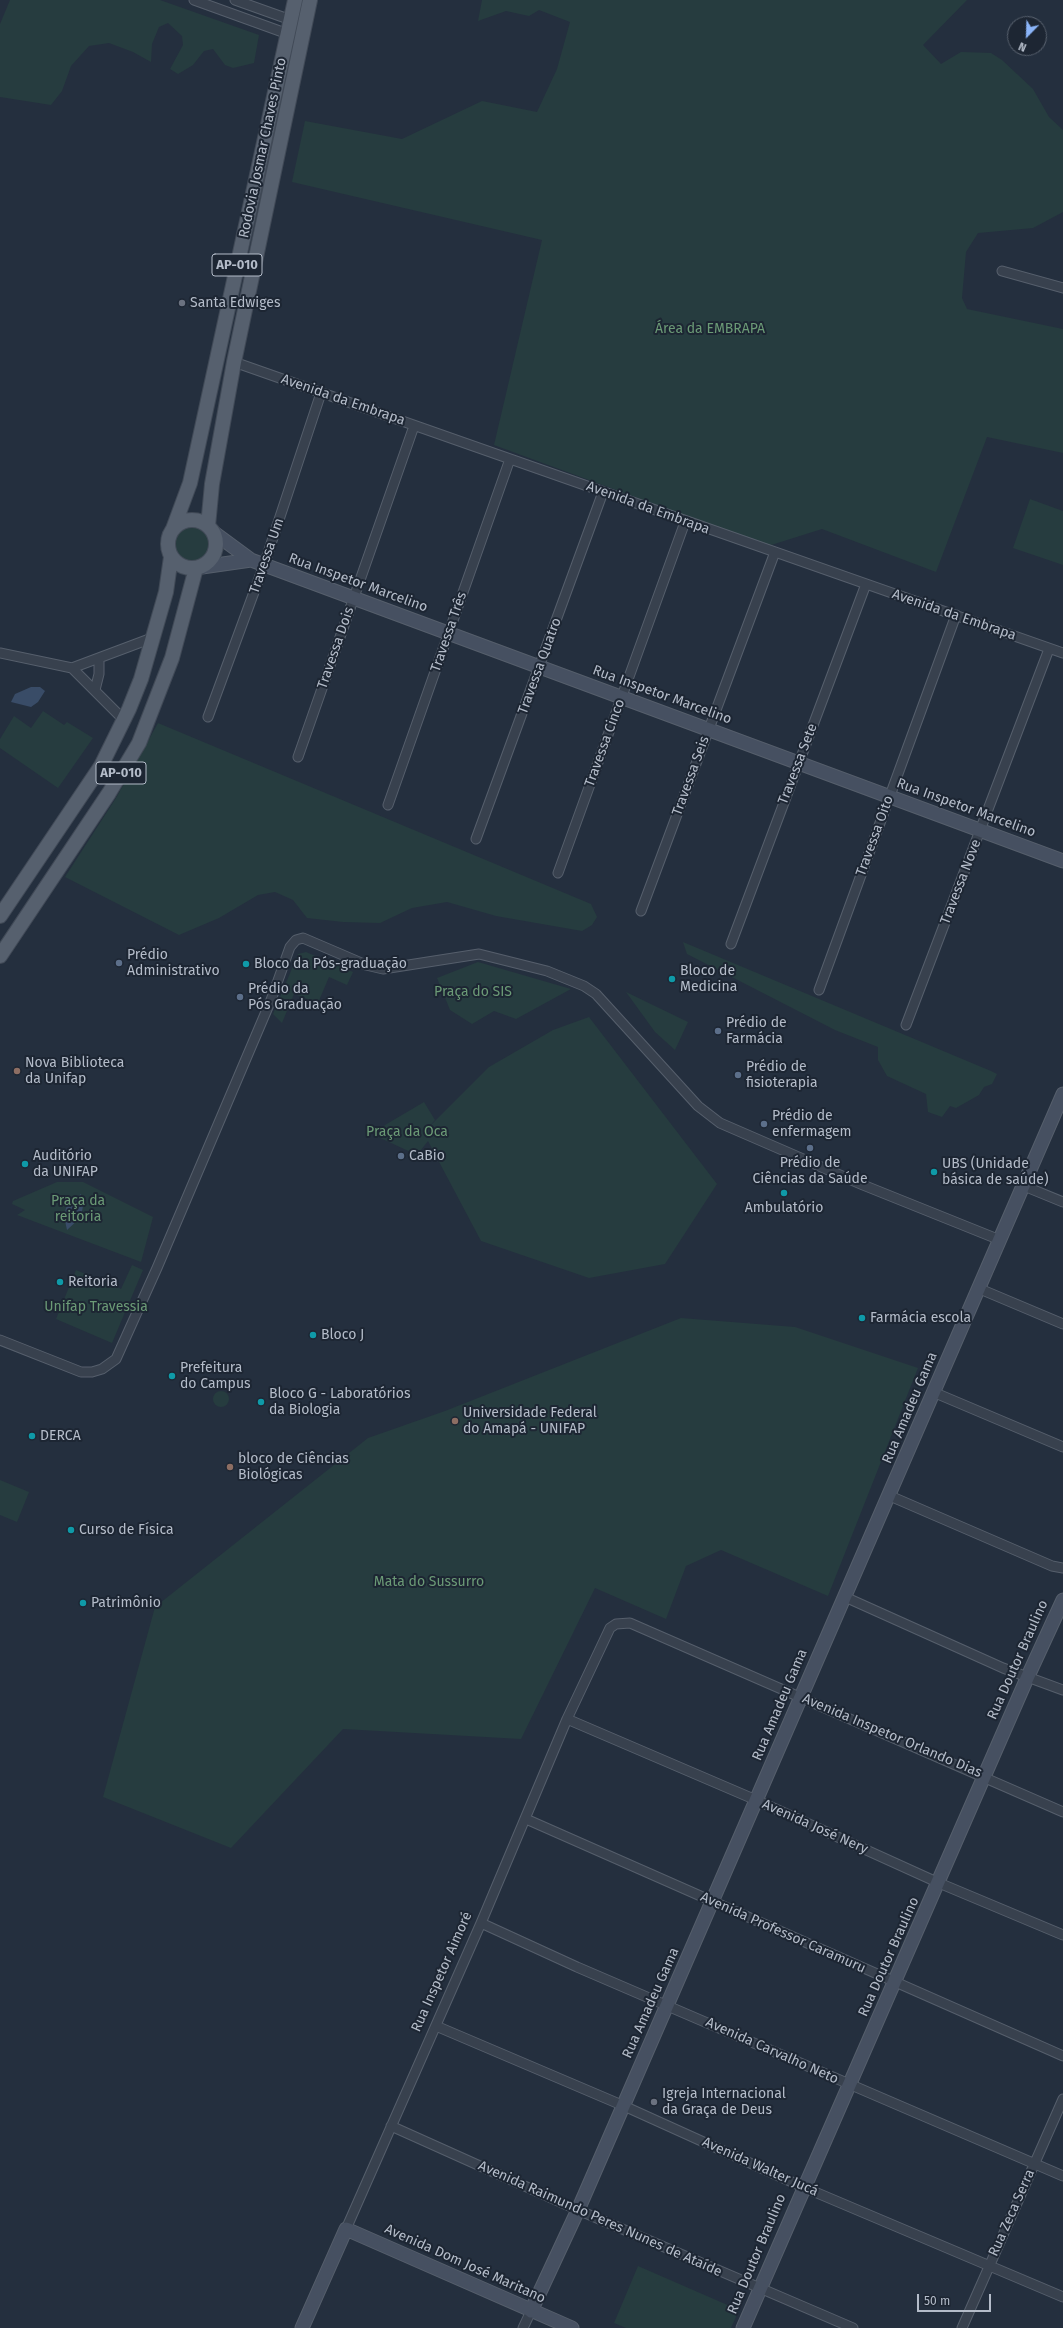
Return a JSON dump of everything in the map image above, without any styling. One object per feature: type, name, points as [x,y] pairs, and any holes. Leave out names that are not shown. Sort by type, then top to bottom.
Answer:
[{"type":"main road","name":"Rodovia Josmar Chaves Pinto","points":[[0,916],[101,766],[124,720],[141,679],[166,592],[171,557],[168,542],[190,482],[295,0]]},
{"type":"main road","name":"Rodovia Josmar Chaves Pinto","points":[[0,956],[108,793],[139,743],[172,658],[199,567],[210,560],[215,552],[216,542],[210,529],[212,484],[234,362],[310,0]]},
{"type":"main road","points":[[173,528],[188,521],[198,521],[210,529]]},
{"type":"main road","points":[[171,557],[182,566],[199,567]]},
{"type":"street","points":[[194,0],[290,27]]},
{"type":"street","points":[[235,0],[290,27]]},
{"type":"street","points":[[1002,271],[1063,288]]},
{"type":"street","name":"Avenida da Embrapa","points":[[234,362],[685,522],[1063,653]]},
{"type":"street","name":"Travessa Um","points":[[208,717],[264,565],[321,393]]},
{"type":"street","name":"Travessa Dois","points":[[298,758],[414,426]]},
{"type":"street","name":"Travessa Três","points":[[388,805],[510,459]]},
{"type":"street","name":"Travessa Quatro","points":[[476,839],[603,492]]},
{"type":"street","name":"Travessa Cinco","points":[[558,873],[685,522]]},
{"type":"street","name":"Rua Inspetor Marcelino","points":[[210,529],[250,560],[1063,861]]},
{"type":"street","name":"Travessa Seis","points":[[641,911],[775,552]]},
{"type":"street","name":"Rua Inspetor Marcelino","points":[[199,567],[250,560]]},
{"type":"street","name":"Travessa Sete","points":[[731,944],[866,584]]},
{"type":"street","name":"Travessa Oito","points":[[819,990],[956,616]]},
{"type":"street","points":[[72,668],[152,638]]},
{"type":"street","name":"Travessa Nove","points":[[906,1025],[1050,649]]},
{"type":"street","points":[[0,653],[72,668],[124,720]]},
{"type":"street","points":[[95,690],[99,674],[99,658]]},
{"type":"street","points":[[0,1340],[81,1372],[92,1372],[102,1369],[116,1359],[160,1261],[268,1007],[290,947],[296,940],[303,938],[366,965],[383,969],[479,954],[547,971],[584,986],[596,994],[698,1106],[720,1123],[849,1179],[1000,1240]]},
{"type":"street","name":"Rua Amadeu Gama","points":[[523,2328],[624,2106],[844,1597],[890,1496],[933,1392],[980,1289],[1063,1094]]},
{"type":"street","points":[[1024,1186],[1063,1202]]},
{"type":"street","points":[[980,1289],[1063,1324]]},
{"type":"street","points":[[933,1392],[1063,1447]]},
{"type":"street","points":[[890,1496],[1052,1566],[1063,1568]]},
{"type":"street","points":[[844,1597],[1003,1668],[1063,1690]]},
{"type":"street","name":"Rua Doutor Braulino","points":[[743,2328],[761,2290],[803,2187],[850,2085],[939,1883],[984,1776],[1063,1600]]},
{"type":"street","name":"Avenida Inspetor Orlando Dias","points":[[610,1628],[622,1623],[630,1624],[984,1776],[1063,1812]]},
{"type":"street","name":"Rua Inspetor Aimoré","points":[[302,2328],[481,1923],[567,1720],[610,1628]]},
{"type":"street","name":"Avenida José Nery","points":[[567,1720],[756,1800],[939,1883],[1063,1934]]},
{"type":"street","name":"Avenida Professor Caramuru","points":[[526,1819],[1063,2056]]},
{"type":"street","name":"Avenida Carvalho Neto","points":[[481,1923],[850,2085],[1063,2176]]},
{"type":"street","name":"Avenida Walter Jucá","points":[[436,2026],[624,2106],[803,2187],[989,2264],[1063,2297]]},
{"type":"street","name":"Rua Zeca Serra","points":[[962,2328],[1063,2099]]},
{"type":"street","name":"Avenida Raimundo Peres Nunes de Ataíde","points":[[391,2126],[761,2290],[854,2328]]},
{"type":"street","name":"Avenida Dom José Maritano","points":[[346,2229],[572,2328]]},
{"type":"green space","points":[[10,0],[160,0],[259,35],[254,63],[233,68],[225,65],[213,49],[204,51],[193,65],[178,74],[170,69],[183,45],[182,36],[168,23],[159,27],[152,44],[151,62],[133,52],[109,43],[89,46],[71,66],[62,91],[51,105],[0,97],[0,24]]},
{"type":"green space","name":"Área da EMBRAPA","points":[[482,0],[967,0],[923,45],[941,64],[961,52],[991,53],[1002,60],[1033,89],[1049,117],[1063,130],[1063,212],[1033,228],[978,233],[966,252],[962,298],[967,309],[1063,329],[1063,453],[987,437],[936,572],[822,529],[768,546],[494,445],[542,240],[292,182],[305,121],[402,139],[482,101],[537,112],[557,69],[570,22],[539,10],[529,16],[506,11],[478,21]]},
{"type":"green space","points":[[1030,499],[1063,511],[1063,565],[1013,548]]},
{"type":"green space","points":[[192,524],[206,530],[212,544],[206,558],[192,564],[178,558],[172,544],[178,530]]},
{"type":"green space","points":[[43,711],[64,725],[67,722],[93,738],[58,788],[0,748],[0,739],[14,716],[31,728]]},
{"type":"green space","points":[[158,723],[591,904],[597,917],[592,925],[582,931],[496,916],[447,902],[412,908],[380,923],[343,922],[307,918],[293,900],[275,892],[258,895],[219,918],[179,935],[65,877],[116,798]]},
{"type":"green space","points":[[683,942],[997,1074],[992,1084],[984,1087],[979,1095],[956,1108],[950,1106],[942,1117],[928,1112],[926,1094],[887,1076],[878,1060],[878,1047],[835,1030],[687,954]]},
{"type":"green space","points":[[306,952],[353,972],[347,985],[329,977],[318,1003],[294,994],[282,1023],[273,1014],[298,954]]},
{"type":"green space","name":"Praça do SIS","points":[[478,962],[571,989],[516,1019],[494,1011],[472,1024],[450,1010],[437,978]]},
{"type":"green space","points":[[626,992],[688,1022],[675,1050],[655,1032]]},
{"type":"green space","name":"Praça da Oca","points":[[589,1017],[717,1184],[665,1264],[589,1278],[481,1241],[428,1141],[417,1155],[376,1136],[385,1125],[424,1102],[435,1120],[425,1131],[489,1067],[553,1030]]},
{"type":"green space","name":"Praça da reitoria","points":[[57,1182],[83,1182],[153,1217],[141,1262],[17,1215],[25,1210],[12,1204],[13,1201]]},
{"type":"green space","name":"Unifap Travessia","points":[[132,1265],[143,1270],[112,1343],[56,1319],[76,1270],[121,1289]]},
{"type":"green space","name":"Mata do Sussurro","points":[[681,1318],[795,1327],[918,1368],[828,1596],[721,1550],[686,1566],[666,1619],[595,1588],[521,1739],[343,1729],[231,1848],[103,1797],[155,1607],[368,1438],[445,1411]]},
{"type":"green space","points":[[218,1391],[224,1391],[229,1396],[227,1405],[224,1407],[218,1407],[213,1402],[213,1396]]},
{"type":"green space","points":[[0,1480],[29,1492],[17,1522],[0,1515]]},
{"type":"green space","points":[[638,2266],[739,2310],[731,2328],[626,2328],[614,2323]]},
{"type":"water","points":[[31,687],[40,687],[45,691],[38,702],[31,707],[11,702],[15,694]]},
{"type":"water","points":[[81,1194],[83,1206],[81,1217],[67,1230],[64,1216],[66,1208],[70,1202]]},
{"type":"place","name":"Santa Edwiges","points":[[182,303]]},
{"type":"place","name":"Prédio Administrativo","points":[[119,963]]},
{"type":"place","name":"Bloco da Pós-graduação","points":[[246,964]]},
{"type":"place","name":"Bloco de Medicina","points":[[672,979]]},
{"type":"place","name":"Prédio da Pós Graduação","points":[[240,997]]},
{"type":"place","name":"Prédio de Farmácia","points":[[718,1031]]},
{"type":"place","name":"Nova Biblioteca da Unifap","points":[[17,1071]]},
{"type":"place","name":"Prédio de fisioterapia","points":[[738,1075]]},
{"type":"place","name":"Prédio de enfermagem","points":[[764,1124]]},
{"type":"place","name":"Prédio de Ciências da Saúde","points":[[810,1148]]},
{"type":"place","name":"CaBio","points":[[401,1156]]},
{"type":"place","name":"Auditório da UNIFAP","points":[[25,1164]]},
{"type":"place","name":"UBS (Unidade básica de saúde)","points":[[934,1172]]},
{"type":"place","name":"Ambulatório","points":[[784,1193]]},
{"type":"place","name":"Reitoria","points":[[60,1282]]},
{"type":"place","name":"Farmácia escola","points":[[862,1318]]},
{"type":"place","name":"Bloco J","points":[[313,1335]]},
{"type":"place","name":"Prefeitura do Campus","points":[[172,1376]]},
{"type":"place","name":"Bloco G - Laboratórios da Biologia","points":[[261,1402]]},
{"type":"place","name":"Universidade Federal do Amapá - UNIFAP","points":[[455,1421]]},
{"type":"place","name":"DERCA","points":[[32,1436]]},
{"type":"place","name":"bloco de Ciências Biológicas","points":[[230,1467]]},
{"type":"place","name":"Curso de Física","points":[[71,1530]]},
{"type":"place","name":"Patrimônio","points":[[83,1603]]},
{"type":"place","name":"Igreja Internacional da Graça de Deus","points":[[654,2102]]}]
